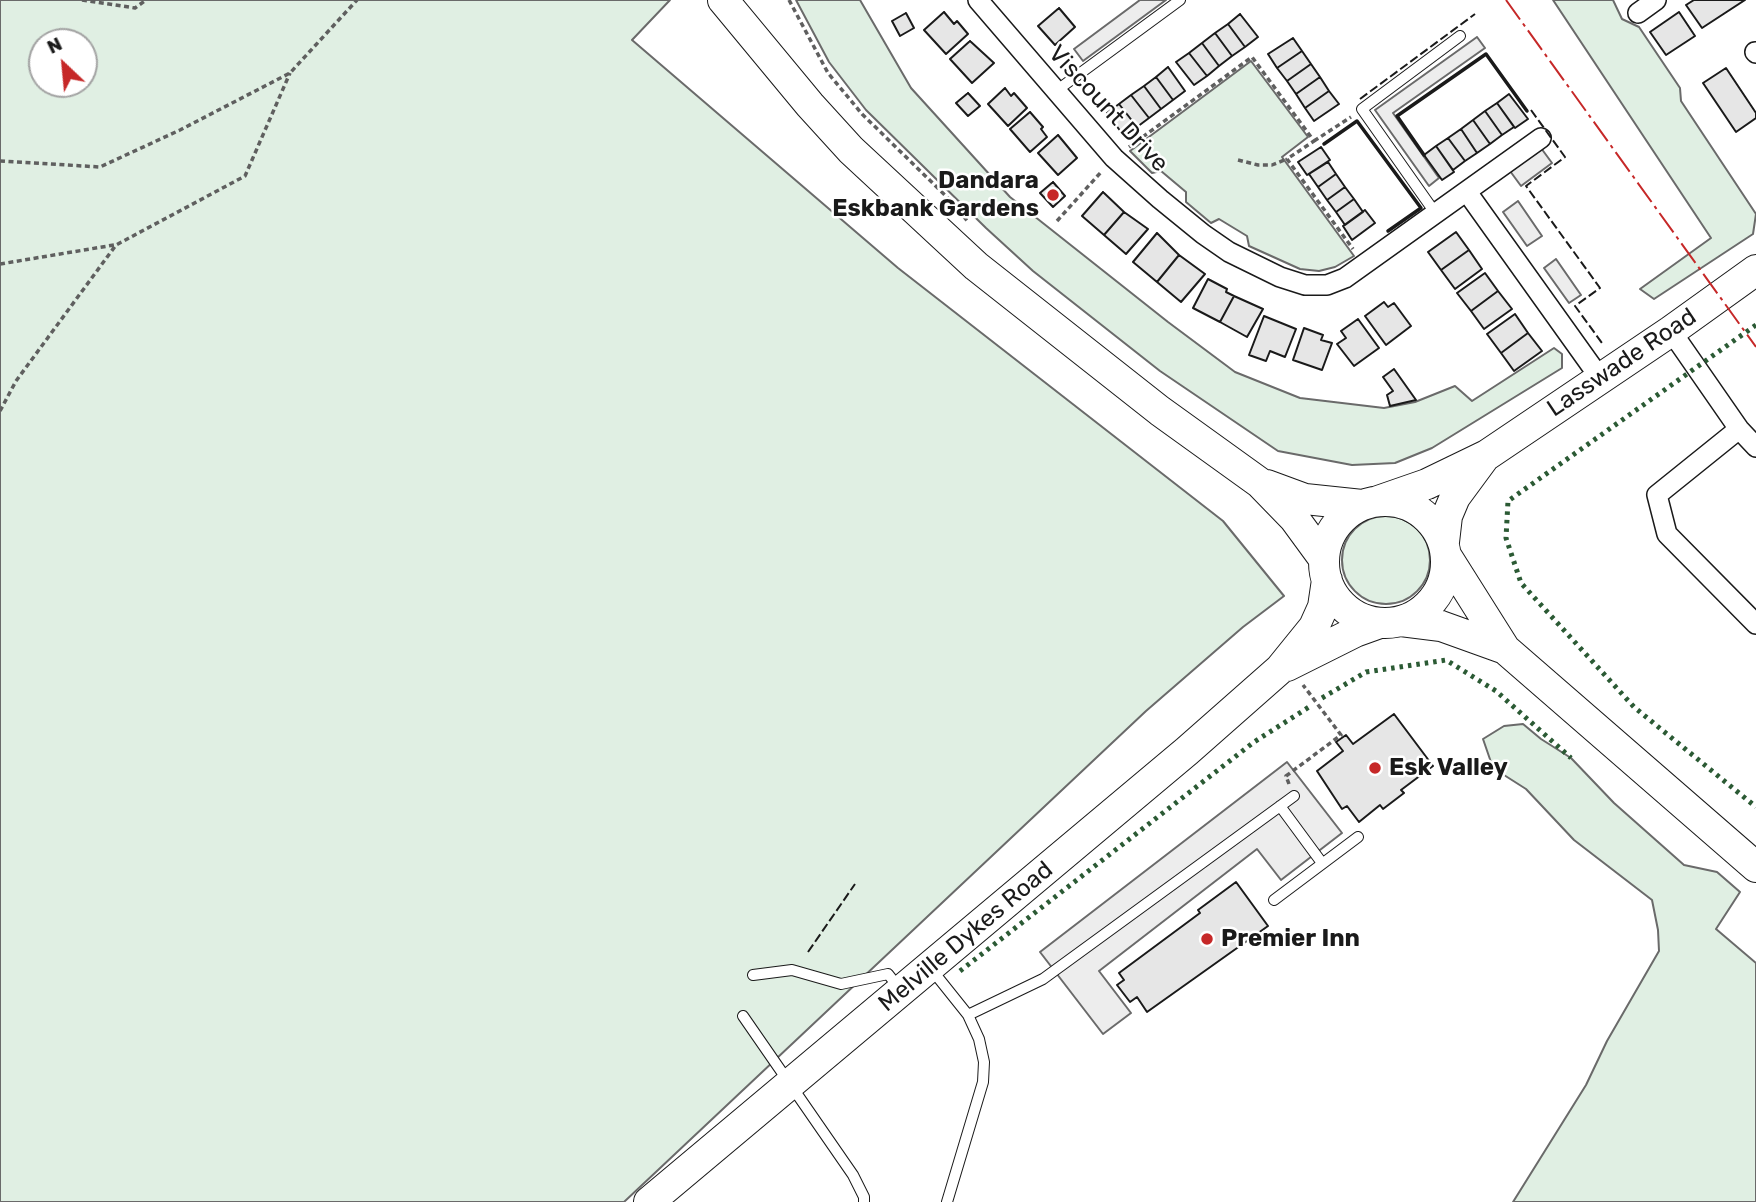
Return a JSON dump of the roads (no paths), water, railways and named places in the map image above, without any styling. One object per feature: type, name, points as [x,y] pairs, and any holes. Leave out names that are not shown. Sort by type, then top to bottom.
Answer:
[{"type":"main road","points":[[723,0],[851,150],[976,266],[1160,411],[1260,483],[1294,518],[1326,569],[1338,601],[1356,616],[1441,626],[1505,649]]},
{"type":"main road","name":"Lasswade Road","points":[[1370,503],[1427,484],[1487,455],[1756,270]]},
{"type":"main road","name":"Lasswade Road","points":[[1445,550],[1447,516],[1455,497],[1487,455]]},
{"type":"main road","points":[[1260,483],[1305,499],[1370,503],[1395,501],[1411,506],[1425,515],[1436,527],[1445,550],[1505,649],[1756,867]]},
{"type":"main road","points":[[1326,569],[1328,542],[1335,527],[1347,514],[1370,503]]},
{"type":"main road","points":[[1390,622],[1420,612],[1435,597],[1445,578],[1445,550]]},
{"type":"main road","name":"Melville Dykes Road","points":[[1291,676],[1323,607],[1326,569]]},
{"type":"main road","name":"Melville Dykes Road","points":[[649,1202],[1187,751],[1355,632],[1390,622]]},
{"type":"street","name":"Viscount Drive","points":[[978,0],[1114,158],[1203,234],[1229,251],[1280,277],[1305,285],[1327,285],[1345,278],[1541,138]]},
{"type":"street","points":[[1638,13],[1656,0]]},
{"type":"street","points":[[1467,191],[1600,378]]},
{"type":"street","points":[[1671,331],[1739,429],[1756,447]]},
{"type":"street","points":[[1739,429],[1657,495],[1667,534],[1756,624]]},
{"type":"lane","points":[[1056,91],[1180,0]]},
{"type":"lane","points":[[1436,214],[1362,110],[1460,36]]},
{"type":"lane","points":[[968,1014],[1043,979],[1294,796]]},
{"type":"lane","points":[[1280,806],[1322,863]]},
{"type":"lane","points":[[1273,900],[1358,837]]},
{"type":"lane","points":[[929,967],[968,1014],[979,1039],[984,1062],[983,1082],[947,1202]]},
{"type":"lane","points":[[753,975],[792,970],[841,984],[888,974],[901,991]]},
{"type":"lane","points":[[743,1016],[853,1175],[864,1202]]},
{"type":"place","name":"Dandara Eskbank Gardens","points":[[1053,195]]},
{"type":"place","name":"Esk Valley","points":[[1375,768]]},
{"type":"place","name":"Premier Inn","points":[[1207,939]]}]
